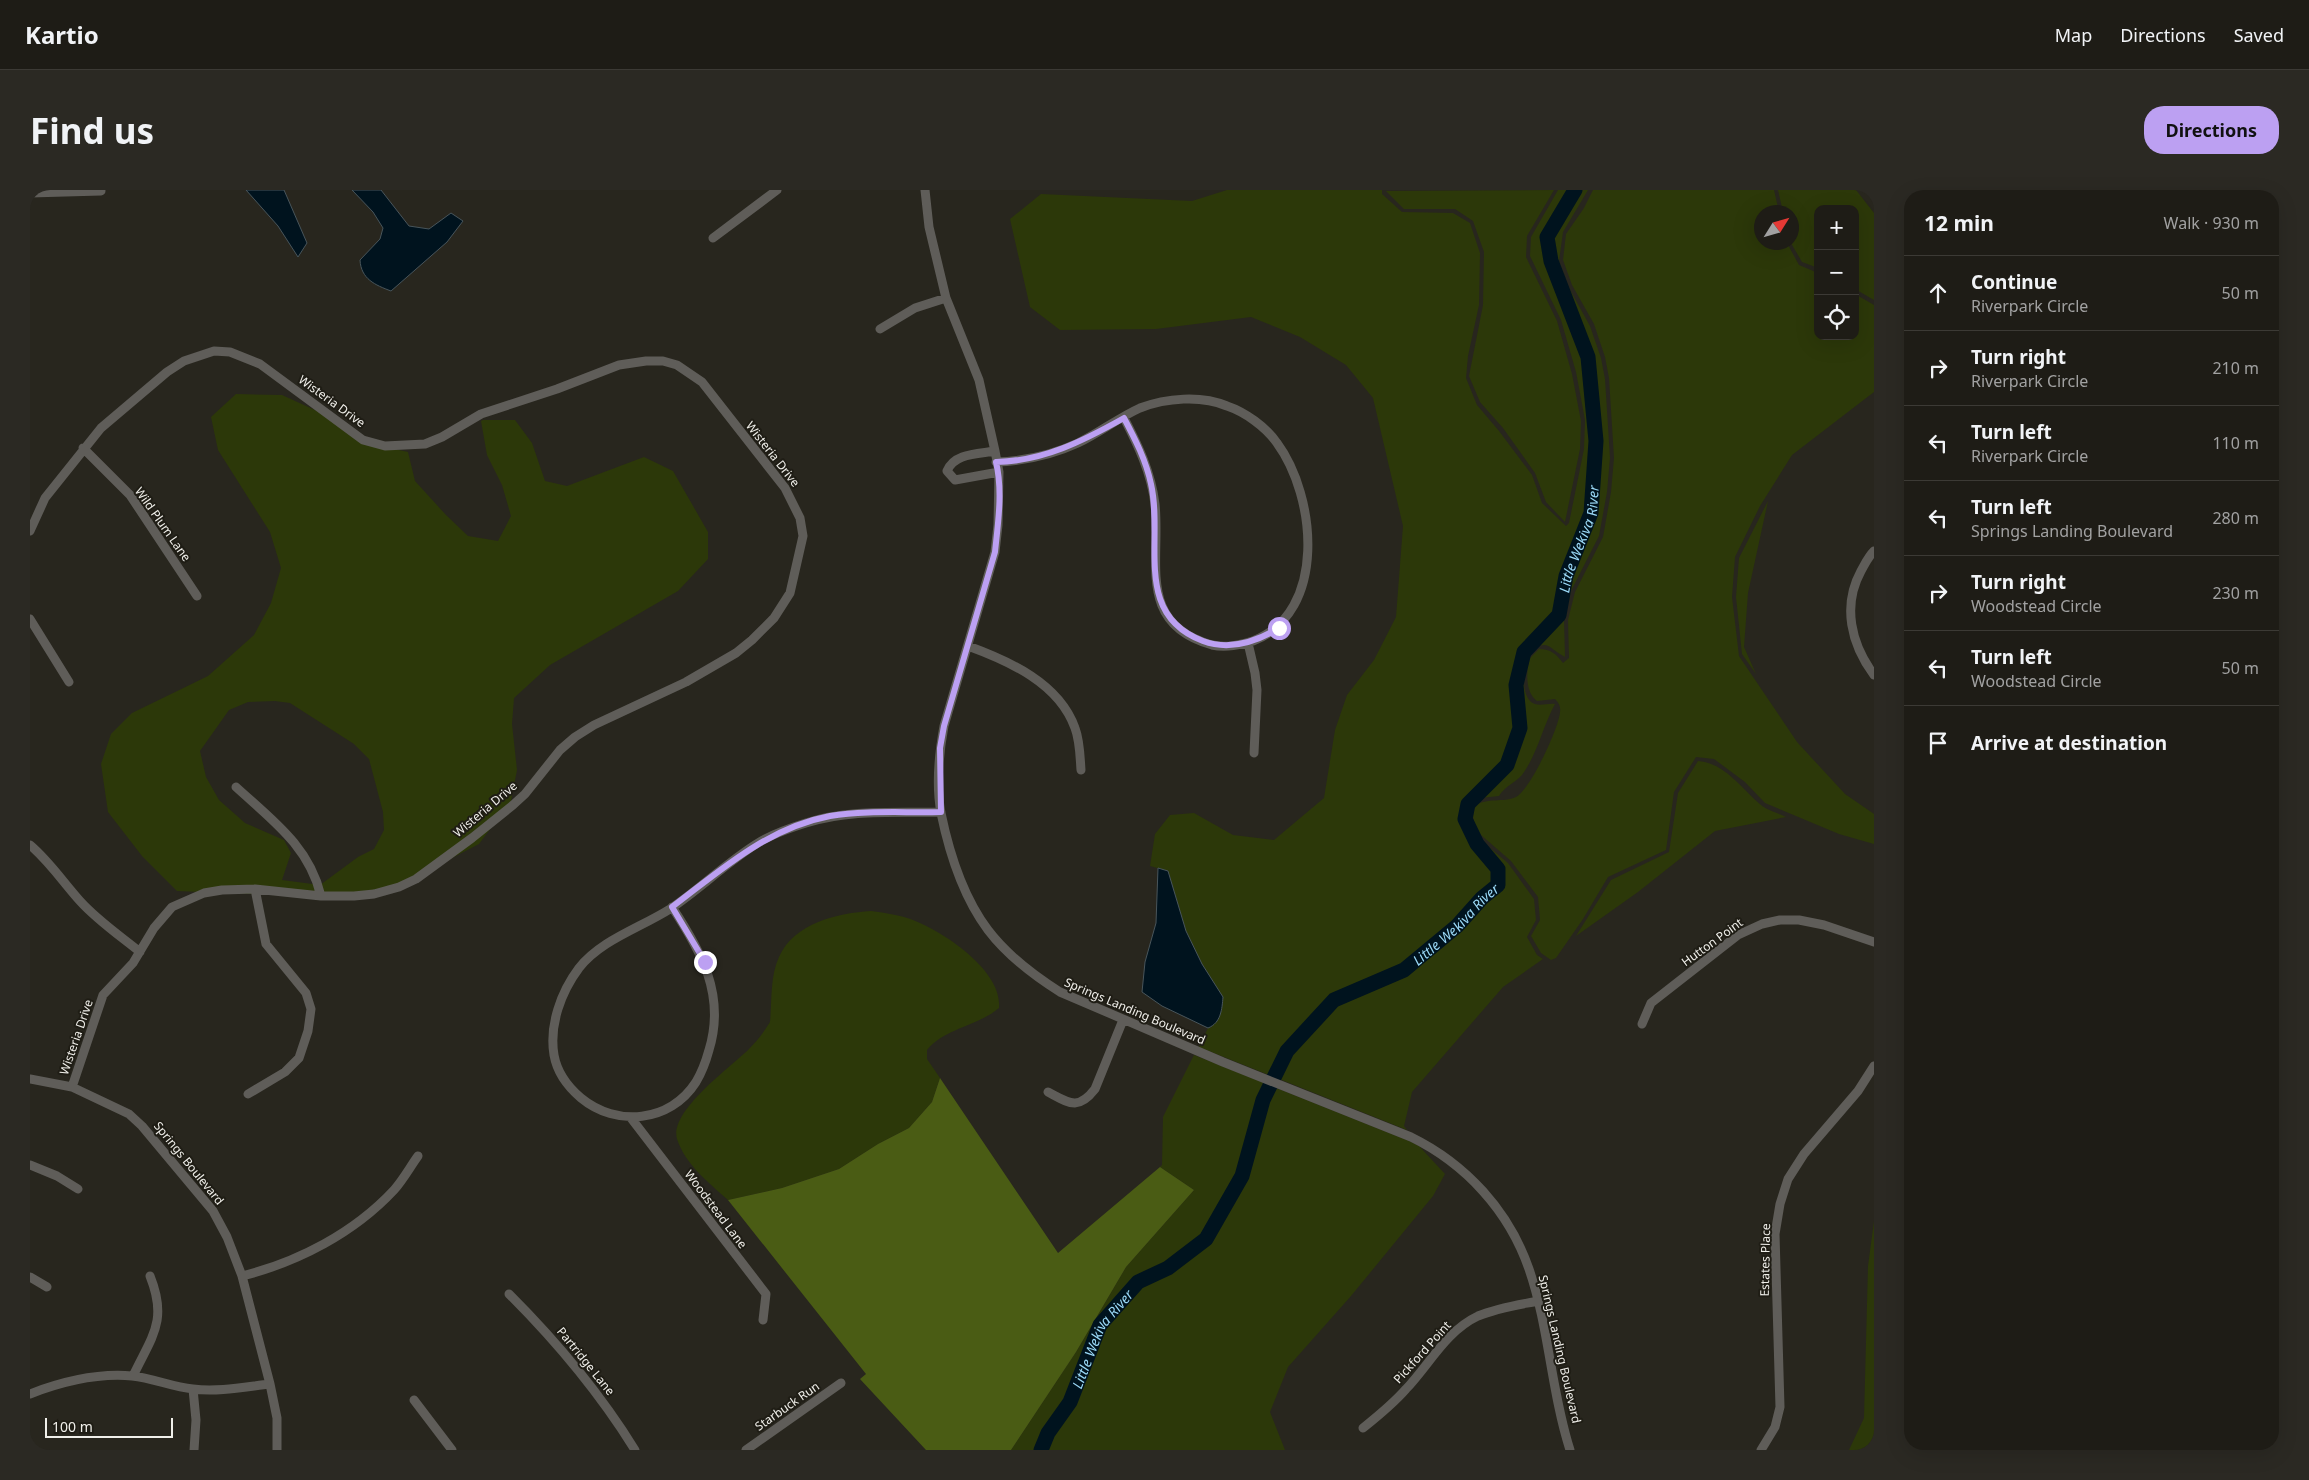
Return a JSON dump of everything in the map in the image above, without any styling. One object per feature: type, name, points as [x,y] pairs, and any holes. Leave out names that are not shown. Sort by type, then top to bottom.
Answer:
[{"type":"street","points":[[713,238],[777,190]]},
{"type":"street","name":"Springs Landing Boulevard","points":[[926,190],[929,227],[946,298],[979,380],[999,472],[998,524],[995,552],[944,726],[940,748],[941,812],[955,860],[973,905],[999,944],[1037,978],[1060,992],[1223,1062],[1411,1137],[1436,1149],[1458,1166],[1489,1197],[1506,1220],[1529,1269],[1538,1301],[1554,1386],[1570,1450]]},
{"type":"street","points":[[30,192],[101,191]]},
{"type":"street","points":[[880,329],[915,308],[946,298]]},
{"type":"street","name":"Wisteria Drive","points":[[30,531],[45,498],[83,448],[117,413],[167,372],[184,361],[214,351],[230,352],[260,364],[363,440],[385,446],[425,444],[490,411],[557,389],[619,365],[632,362],[663,361],[687,370],[702,382],[786,488],[795,503],[803,536],[790,593],[774,618],[752,640],[736,653],[678,686],[594,725],[575,737],[560,750],[513,805],[416,879],[399,887],[374,894],[354,896],[321,896],[255,889],[222,890],[204,893],[172,907],[154,928],[148,942],[134,963],[103,995],[72,1087]]},
{"type":"street","points":[[996,462],[1018,462],[1055,452],[1077,444],[1140,408],[1171,401],[1188,399],[1209,401],[1227,406],[1263,427],[1276,441],[1295,474],[1306,511],[1307,545],[1302,585],[1290,615],[1279,628],[1264,637],[1248,643],[1214,645],[1183,631],[1171,619],[1161,605],[1155,586],[1155,506],[1151,484],[1142,456],[1124,418]]},
{"type":"street","name":"Wild Plum Lane","points":[[83,448],[130,495],[197,596]]},
{"type":"street","points":[[995,451],[957,458],[950,464],[947,471],[955,480],[999,472]]},
{"type":"street","points":[[1874,551],[1857,578],[1850,612],[1853,636],[1864,662],[1874,675]]},
{"type":"street","points":[[30,619],[69,682]]},
{"type":"street","points":[[1248,643],[1257,690],[1254,753]]},
{"type":"street","points":[[968,646],[997,656],[1021,668],[1053,695],[1067,712],[1075,728],[1081,770]]},
{"type":"street","points":[[236,787],[289,835],[305,855],[316,875],[321,896]]},
{"type":"street","points":[[672,907],[705,962],[712,984],[714,1008],[710,1046],[704,1067],[695,1084],[684,1096],[658,1113],[631,1118],[610,1116],[591,1106],[574,1092],[565,1082],[559,1071],[554,1055],[556,1017],[568,985],[590,956],[606,944],[672,907],[758,842],[778,833],[830,816],[941,812]]},
{"type":"street","points":[[30,845],[41,854],[80,901],[140,952]]},
{"type":"street","points":[[248,1094],[285,1072],[299,1058],[308,1031],[311,1009],[306,993],[266,944],[255,889]]},
{"type":"street","name":"Hutton Point","points":[[1642,1024],[1651,1003],[1738,936],[1762,924],[1780,920],[1799,920],[1824,925],[1874,942]]},
{"type":"street","points":[[1048,1092],[1068,1103],[1077,1104],[1088,1099],[1095,1090],[1123,1020]]},
{"type":"street","name":"Estates Place","points":[[1761,1450],[1775,1427],[1780,1406],[1775,1234],[1780,1204],[1788,1179],[1804,1154],[1858,1091],[1874,1066]]},
{"type":"street","name":"Springs Boulevard","points":[[30,1079],[72,1087],[129,1114],[142,1126],[213,1211],[227,1237],[242,1276],[277,1418],[277,1450]]},
{"type":"street","name":"Woodstead Lane","points":[[631,1118],[766,1294],[763,1320]]},
{"type":"street","points":[[242,1276],[278,1265],[332,1239],[366,1216],[396,1188],[418,1156]]},
{"type":"street","points":[[30,1165],[57,1176],[78,1190]]},
{"type":"street","points":[[133,1376],[158,1317],[157,1294],[150,1276]]},
{"type":"street","points":[[30,1277],[47,1288]]},
{"type":"street","name":"Partridge Lane","points":[[510,1294],[548,1333],[584,1376],[635,1450]]},
{"type":"street","name":"Pickford Point","points":[[1363,1428],[1390,1406],[1459,1328],[1478,1316],[1538,1301]]},
{"type":"street","points":[[30,1394],[48,1388],[108,1376],[133,1376],[193,1389],[224,1389],[270,1384]]},
{"type":"street","name":"Starbuck Run","points":[[746,1450],[841,1383]]},
{"type":"street","points":[[193,1389],[196,1420],[194,1450]]},
{"type":"street","points":[[414,1400],[452,1450]]},
{"type":"green space","points":[[1227,190],[1382,190],[1382,194],[1402,212],[1453,213],[1470,223],[1480,253],[1479,305],[1468,356],[1466,378],[1477,405],[1532,475],[1542,503],[1566,526],[1569,523],[1584,449],[1585,420],[1576,372],[1561,320],[1530,256],[1531,237],[1558,190],[1588,190],[1563,232],[1559,261],[1569,288],[1590,326],[1601,358],[1605,379],[1610,458],[1607,492],[1599,536],[1571,591],[1564,620],[1565,657],[1551,647],[1543,645],[1526,656],[1524,683],[1530,701],[1540,705],[1555,704],[1532,758],[1522,775],[1499,796],[1480,798],[1472,804],[1469,816],[1471,827],[1478,838],[1508,863],[1534,899],[1536,920],[1527,937],[1537,955],[1543,959],[1503,987],[1412,1092],[1404,1126],[1407,1130],[1199,1047],[1208,1028],[1212,1027],[1202,964],[1186,931],[1168,871],[1150,866],[1155,834],[1170,815],[1194,813],[1233,835],[1274,840],[1324,798],[1335,730],[1347,695],[1374,660],[1396,617],[1403,526],[1373,398],[1346,365],[1300,337],[1251,317],[1156,329],[1060,330],[1030,307],[1010,219],[1041,194],[1192,201]]},
{"type":"green space","points":[[1554,190],[1527,236],[1526,257],[1557,321],[1572,374],[1581,421],[1580,449],[1565,522],[1546,502],[1535,473],[1503,428],[1480,402],[1469,376],[1483,305],[1484,252],[1473,221],[1455,209],[1404,209],[1386,191]]},
{"type":"green space","points":[[1593,190],[1774,190],[1777,205],[1754,205],[1754,250],[1791,250],[1799,265],[1814,271],[1814,340],[1859,340],[1859,296],[1874,305],[1874,392],[1792,455],[1760,506],[1735,557],[1732,597],[1739,656],[1797,742],[1845,794],[1874,814],[1874,844],[1839,834],[1765,803],[1745,782],[1714,759],[1696,757],[1674,792],[1666,850],[1608,877],[1583,919],[1556,958],[1551,960],[1541,953],[1531,936],[1540,920],[1538,897],[1511,861],[1481,835],[1475,826],[1473,816],[1475,806],[1480,803],[1511,799],[1522,792],[1536,771],[1549,744],[1555,731],[1560,707],[1555,699],[1537,701],[1533,697],[1528,687],[1530,658],[1539,649],[1553,653],[1563,663],[1569,658],[1568,620],[1575,592],[1603,537],[1611,492],[1614,458],[1609,378],[1605,357],[1594,324],[1572,285],[1563,260],[1566,234],[1584,208]]},
{"type":"green space","points":[[1778,190],[1856,190],[1874,213],[1874,300],[1859,291],[1859,205],[1814,205],[1814,266],[1802,262],[1795,250],[1799,250],[1799,205],[1781,205]]},
{"type":"green space","points":[[236,394],[282,395],[328,416],[376,445],[408,452],[415,481],[446,515],[468,536],[498,541],[511,516],[502,485],[487,455],[481,421],[515,420],[532,443],[545,481],[567,486],[644,457],[673,471],[708,532],[708,559],[678,591],[550,665],[514,698],[512,724],[517,770],[511,801],[479,844],[400,885],[368,899],[177,891],[142,856],[108,812],[101,764],[111,734],[132,713],[208,676],[254,635],[271,603],[281,568],[270,532],[218,450],[211,417]],"holes":[[[275,701],[290,703],[354,744],[369,759],[383,812],[384,830],[374,849],[358,857],[320,885],[282,880],[291,853],[284,840],[245,823],[219,800],[206,777],[200,751],[229,710],[248,702]]]},
{"type":"green space","points":[[1768,501],[1748,593],[1744,647],[1756,674],[1742,654],[1736,597],[1739,558]]},
{"type":"green space","points":[[1698,761],[1708,763],[1725,771],[1761,805],[1786,817],[1715,831],[1638,892],[1576,936],[1611,880],[1669,852],[1678,793]]},
{"type":"green space","points":[[871,911],[898,915],[913,920],[955,943],[982,967],[992,980],[998,994],[999,1008],[991,1014],[943,1037],[927,1050],[927,1059],[940,1078],[932,1102],[909,1128],[878,1144],[839,1169],[782,1188],[728,1200],[698,1172],[681,1148],[677,1139],[677,1128],[682,1116],[703,1090],[752,1046],[770,1022],[774,972],[779,957],[786,945],[806,928],[818,922],[845,914]]},
{"type":"green space","points":[[1194,1055],[1409,1141],[1419,1146],[1445,1174],[1433,1196],[1351,1296],[1288,1367],[1270,1412],[1285,1450],[1011,1450],[1076,1352],[1126,1267],[1194,1190],[1160,1167],[1162,1165],[1163,1117]]},
{"type":"green space","points":[[940,1078],[1058,1253],[1160,1167],[1194,1190],[1126,1267],[1076,1352],[1011,1450],[926,1450],[860,1379],[866,1374],[728,1200],[782,1188],[839,1169],[878,1144],[909,1128],[932,1102]]},
{"type":"green space","points":[[1874,1221],[1874,1450],[1849,1450],[1864,1418],[1868,1266]]},
{"type":"water","points":[[246,190],[284,190],[307,243],[298,257],[278,226]]},
{"type":"water","points":[[352,190],[381,190],[409,226],[429,229],[451,213],[463,221],[447,242],[391,291],[374,284],[366,277],[361,267],[360,260],[380,239],[383,228],[373,212]]},
{"type":"water","points":[[1158,868],[1168,871],[1186,931],[1202,964],[1223,997],[1218,1019],[1216,1023],[1208,1028],[1162,1006],[1142,992],[1145,962],[1156,923]]},
{"type":"waterway","name":"Little Wekiva River","points":[[1041,1450],[1048,1433],[1070,1402],[1100,1325],[1138,1282],[1168,1268],[1206,1239],[1242,1176],[1263,1100],[1287,1051],[1334,1000],[1404,970],[1457,926],[1482,898],[1498,885],[1498,869],[1477,844],[1465,819],[1468,804],[1507,765],[1520,728],[1516,685],[1524,652],[1559,615],[1566,576],[1591,513],[1596,441],[1588,357],[1551,261],[1547,237],[1575,190]]},
{"type":"route","points":[[705,962],[690,934],[672,907],[758,842],[778,833],[830,816],[941,812],[940,748],[944,726],[995,552],[998,524],[999,472],[996,462],[1018,462],[1038,458],[1077,444],[1124,418],[1145,462],[1151,484],[1155,506],[1155,586],[1161,605],[1171,619],[1183,631],[1214,645],[1227,646],[1248,643],[1264,637],[1279,628]]}]
